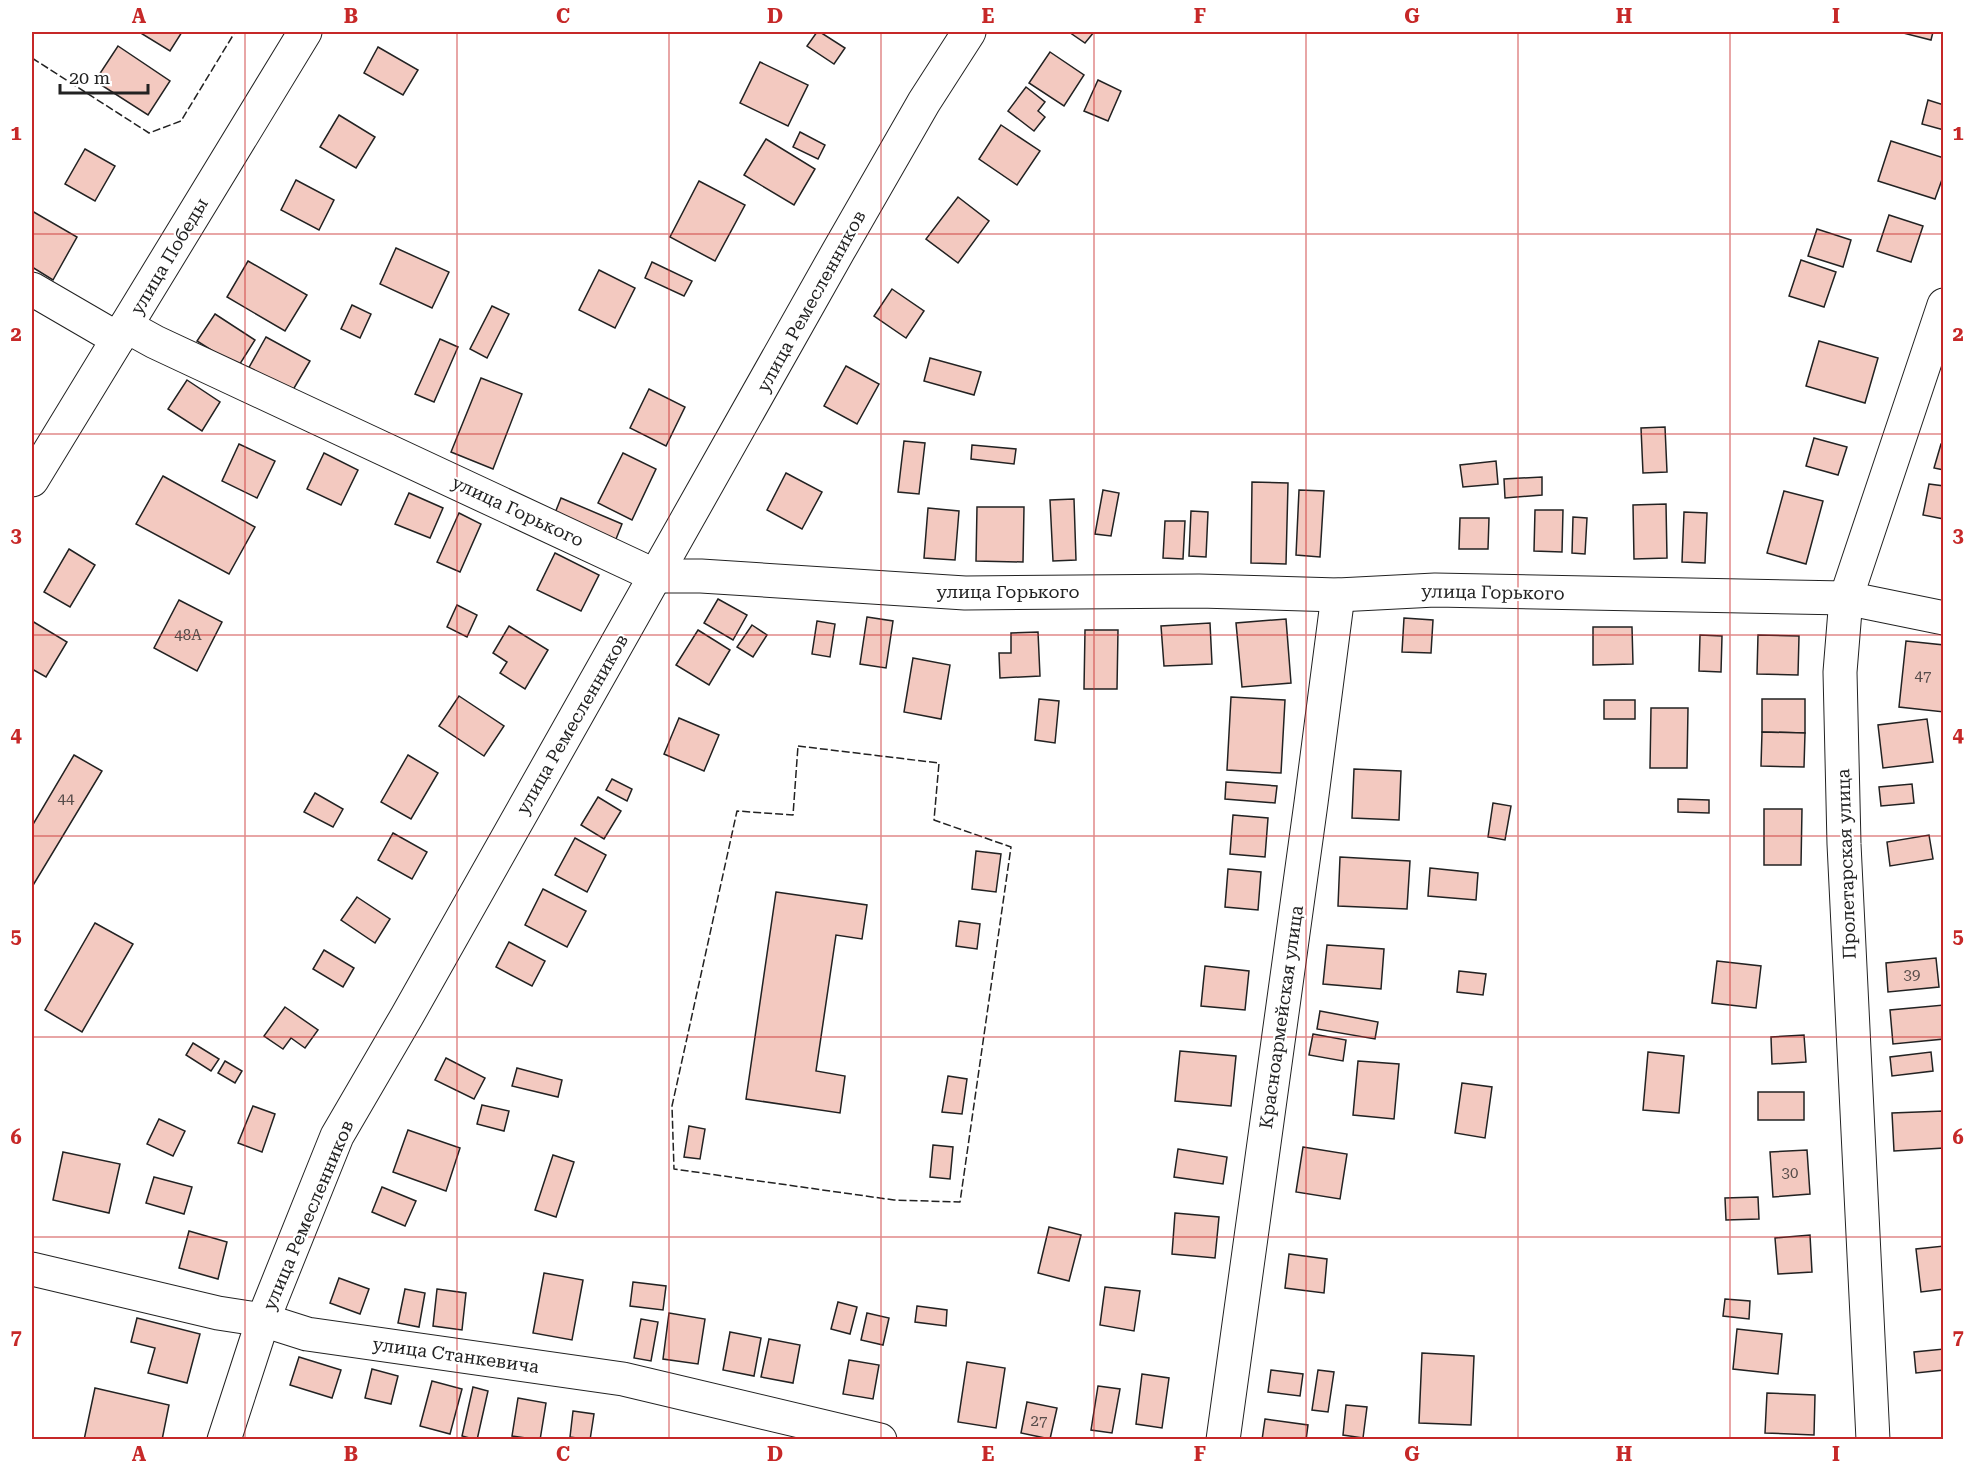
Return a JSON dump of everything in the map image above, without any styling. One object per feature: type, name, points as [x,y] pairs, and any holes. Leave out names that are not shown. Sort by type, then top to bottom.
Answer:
[{"type":"street","name":"улица Победы","points":[[32,480],[305,32]]},
{"type":"street","name":"улица Ремесленников","points":[[224,1440],[263,1320],[337,1136],[413,1006],[844,240],[924,102],[969,32]]},
{"type":"street","name":"улица Горького","points":[[32,289],[122,332],[155,342],[656,576],[701,576],[965,593],[1199,591],[1338,595],[1435,590],[1846,598],[1944,618]]},
{"type":"street","name":"Пролетарская улица","points":[[1873,1440],[1844,843],[1840,672],[1846,598],[1944,305]]},
{"type":"street","name":"Красноармейская улица","points":[[1223,1440],[1338,595]]},
{"type":"street","name":"улица Станкевича","points":[[32,1269],[219,1313],[263,1320],[307,1334],[623,1379],[880,1440]]},
{"type":"building","points":[[139,32],[182,32],[170,51]]},
{"type":"building","points":[[817,32],[845,48],[834,64],[807,46]]},
{"type":"building","points":[[1069,32],[1094,32],[1085,43]]},
{"type":"building","points":[[1903,32],[1933,32],[1931,40]]},
{"type":"building","points":[[118,46],[170,81],[148,115],[95,81]]},
{"type":"building","points":[[378,47],[418,70],[403,95],[364,73]]},
{"type":"building","points":[[1050,52],[1084,75],[1064,106],[1029,83]]},
{"type":"building","points":[[760,62],[808,85],[788,126],[740,103]]},
{"type":"building","points":[[1098,80],[1121,91],[1108,121],[1084,111]]},
{"type":"building","points":[[1026,87],[1045,102],[1038,111],[1045,117],[1034,131],[1008,111]]},
{"type":"building","points":[[1928,100],[1944,105],[1944,130],[1922,124]]},
{"type":"building","points":[[339,115],[375,137],[356,168],[320,147]]},
{"type":"building","points":[[1001,125],[1040,151],[1017,185],[979,159]]},
{"type":"building","points":[[800,132],[825,145],[818,159],[793,147]]},
{"type":"building","points":[[766,139],[815,169],[794,205],[744,175]]},
{"type":"building","points":[[1891,141],[1944,158],[1944,174],[1935,199],[1878,181]]},
{"type":"building","points":[[85,149],[115,166],[95,201],[65,184]]},
{"type":"building","points":[[296,180],[334,200],[319,230],[281,210]]},
{"type":"building","points":[[699,181],[745,205],[715,261],[670,237]]},
{"type":"building","points":[[958,197],[989,221],[958,263],[926,239]]},
{"type":"building","points":[[32,211],[77,237],[53,280],[32,267]]},
{"type":"building","points":[[1889,215],[1923,226],[1911,262],[1877,251]]},
{"type":"building","points":[[1817,229],[1851,240],[1843,267],[1808,256]]},
{"type":"building","points":[[396,248],[449,272],[432,308],[380,284]]},
{"type":"building","points":[[1801,260],[1836,272],[1824,307],[1789,296]]},
{"type":"building","points":[[248,261],[307,295],[285,331],[227,297]]},
{"type":"building","points":[[652,262],[692,281],[684,296],[645,278]]},
{"type":"building","points":[[599,270],[635,288],[615,328],[579,310]]},
{"type":"building","points":[[892,289],[924,311],[906,338],[874,316]]},
{"type":"building","points":[[352,305],[371,314],[360,338],[341,329]]},
{"type":"building","points":[[492,306],[509,314],[487,358],[470,349]]},
{"type":"building","points":[[215,314],[255,340],[238,367],[197,341]]},
{"type":"building","points":[[266,337],[310,361],[290,395],[247,371]]},
{"type":"building","points":[[440,339],[458,347],[434,402],[415,394]]},
{"type":"building","points":[[1819,341],[1878,358],[1865,403],[1806,386]]},
{"type":"building","points":[[930,358],[981,372],[974,395],[924,381]]},
{"type":"building","points":[[846,366],[879,384],[857,424],[824,406]]},
{"type":"building","points":[[481,378],[522,394],[493,469],[451,452]]},
{"type":"building","points":[[187,380],[220,402],[202,431],[168,409]]},
{"type":"building","points":[[649,389],[685,407],[666,446],[630,428]]},
{"type":"building","points":[[1665,427],[1667,472],[1643,473],[1641,428]]},
{"type":"building","points":[[1814,438],[1847,447],[1838,475],[1806,466]]},
{"type":"building","points":[[904,441],[925,443],[919,494],[898,492]]},
{"type":"building","points":[[239,444],[275,461],[257,498],[222,481]]},
{"type":"building","points":[[1941,444],[1944,444],[1944,470],[1934,468]]},
{"type":"building","points":[[972,445],[1016,449],[1014,464],[971,459]]},
{"type":"building","points":[[324,453],[358,470],[341,505],[307,489]]},
{"type":"building","points":[[623,453],[656,469],[632,520],[598,503]]},
{"type":"building","points":[[1496,461],[1498,484],[1463,487],[1460,465]]},
{"type":"building","points":[[786,473],[822,492],[802,529],[767,510]]},
{"type":"building","points":[[163,476],[255,527],[229,574],[136,524]]},
{"type":"building","points":[[1542,477],[1542,495],[1505,498],[1504,479]]},
{"type":"building","points":[[1252,482],[1288,483],[1286,564],[1251,563]]},
{"type":"building","points":[[1929,484],[1944,486],[1944,519],[1923,515]]},
{"type":"building","points":[[1103,490],[1119,493],[1111,536],[1095,534]]},
{"type":"building","points":[[1299,490],[1324,491],[1320,557],[1296,555]]},
{"type":"building","points":[[1784,491],[1823,501],[1806,564],[1767,553]]},
{"type":"building","points":[[409,493],[443,508],[430,538],[395,524]]},
{"type":"building","points":[[561,498],[622,524],[614,544],[553,518]]},
{"type":"building","points":[[1074,499],[1076,560],[1053,561],[1050,500]]},
{"type":"building","points":[[1666,504],[1667,558],[1634,559],[1633,505]]},
{"type":"building","points":[[977,507],[1024,507],[1023,562],[976,561]]},
{"type":"building","points":[[928,508],[959,511],[955,560],[924,558]]},
{"type":"building","points":[[1535,510],[1563,510],[1562,552],[1534,551]]},
{"type":"building","points":[[1191,511],[1208,512],[1206,557],[1189,556]]},
{"type":"building","points":[[1684,512],[1707,513],[1705,563],[1682,562]]},
{"type":"building","points":[[459,513],[481,524],[460,572],[437,562]]},
{"type":"building","points":[[1573,517],[1587,518],[1585,554],[1572,553]]},
{"type":"building","points":[[1460,518],[1489,518],[1488,549],[1459,549]]},
{"type":"building","points":[[1165,521],[1185,521],[1183,559],[1163,558]]},
{"type":"building","points":[[69,549],[95,565],[70,607],[44,592]]},
{"type":"building","points":[[555,553],[599,575],[581,611],[537,590]]},
{"type":"building","points":[[718,599],[747,615],[733,640],[704,623]]},
{"type":"building","points":[[179,600],[222,622],[197,671],[154,648]]},
{"type":"building","points":[[457,605],[477,615],[467,637],[447,627]]},
{"type":"building","points":[[867,617],[893,621],[886,668],[860,664]]},
{"type":"building","points":[[1404,618],[1433,620],[1431,653],[1402,652]]},
{"type":"building","points":[[1286,619],[1291,683],[1242,687],[1236,623]]},
{"type":"building","points":[[32,621],[67,642],[46,677],[32,669]]},
{"type":"building","points":[[817,621],[835,624],[830,657],[812,654]]},
{"type":"building","points":[[1210,623],[1212,664],[1164,666],[1161,626]]},
{"type":"building","points":[[752,625],[767,635],[753,657],[737,647]]},
{"type":"building","points":[[509,626],[548,650],[525,689],[500,673],[507,662],[493,653]]},
{"type":"building","points":[[1593,627],[1632,627],[1633,664],[1593,665]]},
{"type":"building","points":[[698,630],[730,650],[709,685],[676,665]]},
{"type":"building","points":[[1085,630],[1118,630],[1117,689],[1084,689]]},
{"type":"building","points":[[1038,632],[1040,676],[1000,678],[999,653],[1011,653],[1011,633]]},
{"type":"building","points":[[1700,635],[1722,636],[1721,672],[1699,671]]},
{"type":"building","points":[[1758,635],[1799,636],[1798,675],[1757,674]]},
{"type":"building","points":[[1906,641],[1944,645],[1944,712],[1899,707]]},
{"type":"building","points":[[913,658],[950,665],[941,719],[904,712]]},
{"type":"building","points":[[459,696],[504,726],[484,756],[439,726]]},
{"type":"building","points":[[1231,697],[1285,700],[1281,773],[1227,770]]},
{"type":"building","points":[[1039,699],[1059,701],[1055,743],[1035,740]]},
{"type":"building","points":[[1762,699],[1805,699],[1805,733],[1762,732]]},
{"type":"building","points":[[1604,700],[1635,700],[1635,719],[1604,719]]},
{"type":"building","points":[[1651,708],[1688,708],[1687,768],[1650,768]]},
{"type":"building","points":[[679,718],[719,735],[704,771],[664,754]]},
{"type":"building","points":[[1927,719],[1933,762],[1883,768],[1878,725]]},
{"type":"building","points":[[1762,732],[1805,733],[1804,767],[1761,766]]},
{"type":"building","points":[[74,755],[102,771],[32,887],[32,826]]},
{"type":"building","points":[[408,755],[438,773],[411,819],[381,802]]},
{"type":"building","points":[[1354,769],[1401,771],[1399,820],[1352,818]]},
{"type":"building","points":[[612,779],[632,789],[627,801],[606,790]]},
{"type":"building","points":[[1226,782],[1277,786],[1275,803],[1225,799]]},
{"type":"building","points":[[1912,784],[1914,803],[1881,806],[1879,787]]},
{"type":"building","points":[[315,793],[343,809],[333,827],[304,812]]},
{"type":"building","points":[[598,797],[621,811],[604,839],[581,825]]},
{"type":"building","points":[[1678,799],[1709,800],[1709,813],[1678,812]]},
{"type":"building","points":[[1493,803],[1511,806],[1505,840],[1488,837]]},
{"type":"building","points":[[1764,809],[1802,809],[1801,865],[1764,865]]},
{"type":"building","points":[[1233,815],[1268,818],[1265,857],[1230,854]]},
{"type":"building","points":[[393,833],[427,852],[412,879],[378,860]]},
{"type":"building","points":[[1929,835],[1933,859],[1890,866],[1887,842]]},
{"type":"building","points":[[575,838],[606,855],[587,892],[555,875]]},
{"type":"building","points":[[976,851],[1001,854],[996,892],[972,889]]},
{"type":"building","points":[[1340,857],[1410,861],[1407,909],[1338,906]]},
{"type":"building","points":[[1430,868],[1478,873],[1476,900],[1428,896]]},
{"type":"building","points":[[1228,869],[1261,872],[1258,910],[1225,907]]},
{"type":"building","points":[[543,889],[586,911],[567,947],[525,925]]},
{"type":"building","points":[[776,892],[867,905],[862,939],[836,935],[816,1071],[845,1076],[840,1113],[746,1099]]},
{"type":"building","points":[[357,897],[390,919],[375,943],[341,920]]},
{"type":"building","points":[[959,921],[980,924],[977,949],[956,946]]},
{"type":"building","points":[[95,923],[133,944],[82,1032],[45,1010]]},
{"type":"building","points":[[509,942],[545,961],[532,986],[496,967]]},
{"type":"building","points":[[1327,945],[1384,949],[1381,989],[1323,984]]},
{"type":"building","points":[[324,950],[354,968],[343,987],[313,969]]},
{"type":"building","points":[[1936,958],[1939,987],[1888,992],[1886,963]]},
{"type":"building","points":[[1717,961],[1761,966],[1756,1008],[1712,1003]]},
{"type":"building","points":[[1205,966],[1249,971],[1245,1010],[1201,1006]]},
{"type":"building","points":[[1459,971],[1486,974],[1483,995],[1457,992]]},
{"type":"building","points":[[1944,1005],[1944,1039],[1893,1044],[1890,1010]]},
{"type":"building","points":[[285,1007],[318,1030],[305,1048],[291,1038],[283,1049],[264,1036]]},
{"type":"building","points":[[1320,1011],[1378,1022],[1375,1039],[1317,1029]]},
{"type":"building","points":[[1313,1034],[1346,1040],[1343,1061],[1309,1055]]},
{"type":"building","points":[[1804,1035],[1806,1062],[1772,1064],[1771,1037]]},
{"type":"building","points":[[193,1043],[219,1059],[211,1071],[186,1055]]},
{"type":"building","points":[[1180,1051],[1236,1056],[1231,1106],[1175,1101]]},
{"type":"building","points":[[1648,1052],[1684,1056],[1679,1113],[1643,1110]]},
{"type":"building","points":[[1931,1052],[1933,1071],[1892,1076],[1890,1057]]},
{"type":"building","points":[[446,1058],[485,1078],[474,1099],[435,1080]]},
{"type":"building","points":[[225,1061],[242,1071],[235,1083],[218,1073]]},
{"type":"building","points":[[1358,1061],[1399,1064],[1394,1119],[1353,1115]]},
{"type":"building","points":[[517,1068],[562,1080],[558,1097],[512,1086]]},
{"type":"building","points":[[948,1076],[967,1079],[962,1114],[942,1112]]},
{"type":"building","points":[[1462,1083],[1492,1087],[1485,1138],[1455,1133]]},
{"type":"building","points":[[1758,1092],[1804,1092],[1804,1120],[1758,1120]]},
{"type":"building","points":[[482,1105],[509,1111],[504,1131],[477,1124]]},
{"type":"building","points":[[253,1106],[275,1114],[262,1152],[238,1143]]},
{"type":"building","points":[[1944,1111],[1944,1148],[1894,1151],[1892,1113]]},
{"type":"building","points":[[159,1119],[185,1131],[173,1156],[147,1144]]},
{"type":"building","points":[[689,1126],[705,1129],[700,1159],[684,1157]]},
{"type":"building","points":[[408,1130],[460,1148],[446,1191],[393,1172]]},
{"type":"building","points":[[933,1145],[953,1147],[950,1179],[930,1177]]},
{"type":"building","points":[[1303,1147],[1347,1154],[1340,1199],[1296,1192]]},
{"type":"building","points":[[1178,1149],[1227,1157],[1223,1184],[1174,1177]]},
{"type":"building","points":[[1807,1150],[1810,1194],[1773,1197],[1770,1152]]},
{"type":"building","points":[[63,1152],[120,1164],[109,1213],[53,1200]]},
{"type":"building","points":[[553,1155],[574,1162],[556,1217],[535,1210]]},
{"type":"building","points":[[154,1177],[192,1187],[184,1214],[146,1203]]},
{"type":"building","points":[[382,1187],[416,1201],[405,1226],[372,1212]]},
{"type":"building","points":[[1758,1197],[1759,1219],[1726,1220],[1725,1198]]},
{"type":"building","points":[[1175,1213],[1219,1217],[1215,1258],[1172,1254]]},
{"type":"building","points":[[1049,1227],[1081,1235],[1069,1281],[1038,1273]]},
{"type":"building","points":[[189,1231],[227,1242],[218,1279],[179,1268]]},
{"type":"building","points":[[1810,1235],[1812,1272],[1778,1274],[1775,1238]]},
{"type":"building","points":[[1944,1246],[1944,1289],[1921,1292],[1916,1249]]},
{"type":"building","points":[[1289,1254],[1327,1259],[1324,1293],[1285,1288]]},
{"type":"building","points":[[544,1273],[583,1280],[572,1340],[533,1333]]},
{"type":"building","points":[[339,1278],[369,1289],[360,1314],[330,1303]]},
{"type":"building","points":[[633,1282],[666,1286],[663,1310],[630,1306]]},
{"type":"building","points":[[1105,1287],[1140,1291],[1134,1331],[1100,1325]]},
{"type":"building","points":[[405,1289],[425,1293],[419,1327],[398,1323]]},
{"type":"building","points":[[437,1289],[466,1293],[462,1330],[433,1326]]},
{"type":"building","points":[[1725,1299],[1750,1301],[1749,1319],[1723,1316]]},
{"type":"building","points":[[838,1302],[857,1307],[850,1334],[831,1329]]},
{"type":"building","points":[[917,1306],[947,1310],[946,1326],[915,1322]]},
{"type":"building","points":[[669,1313],[705,1319],[698,1364],[663,1359]]},
{"type":"building","points":[[867,1313],[889,1318],[883,1345],[861,1340]]},
{"type":"building","points":[[137,1318],[200,1334],[187,1383],[148,1373],[155,1348],[131,1342]]},
{"type":"building","points":[[641,1319],[658,1322],[651,1361],[634,1358]]},
{"type":"building","points":[[1737,1329],[1782,1334],[1778,1374],[1733,1369]]},
{"type":"building","points":[[730,1332],[761,1338],[754,1376],[723,1370]]},
{"type":"building","points":[[769,1339],[800,1345],[793,1383],[761,1377]]},
{"type":"building","points":[[1944,1349],[1944,1370],[1916,1373],[1914,1352]]},
{"type":"building","points":[[1422,1353],[1474,1356],[1471,1425],[1419,1423]]},
{"type":"building","points":[[299,1357],[341,1370],[332,1398],[290,1385]]},
{"type":"building","points":[[849,1360],[879,1365],[873,1399],[843,1394]]},
{"type":"building","points":[[967,1362],[1005,1368],[996,1428],[958,1422]]},
{"type":"building","points":[[372,1369],[398,1376],[391,1404],[365,1398]]},
{"type":"building","points":[[1271,1370],[1303,1374],[1300,1396],[1268,1392]]},
{"type":"building","points":[[1318,1370],[1334,1372],[1328,1412],[1312,1410]]},
{"type":"building","points":[[1142,1374],[1169,1378],[1162,1428],[1136,1424]]},
{"type":"building","points":[[432,1381],[462,1389],[450,1434],[420,1426]]},
{"type":"building","points":[[1098,1386],[1120,1389],[1112,1433],[1091,1430]]},
{"type":"building","points":[[473,1387],[488,1391],[477,1440],[462,1436]]},
{"type":"building","points":[[95,1388],[169,1405],[162,1440],[84,1440]]},
{"type":"building","points":[[1767,1393],[1815,1395],[1814,1435],[1765,1433]]},
{"type":"building","points":[[518,1398],[546,1403],[540,1440],[512,1436]]},
{"type":"building","points":[[1027,1402],[1057,1408],[1050,1439],[1021,1433]]},
{"type":"building","points":[[1346,1405],[1367,1407],[1363,1438],[1343,1435]]},
{"type":"building","points":[[573,1411],[594,1414],[590,1440],[570,1437]]},
{"type":"building","points":[[1265,1419],[1308,1425],[1306,1440],[1262,1440]]},
{"type":"fence","points":[[32,58],[149,133],[181,121],[235,32]]},
{"type":"fence","points":[[798,746],[939,763],[934,820],[1011,847],[960,1202],[894,1200],[674,1169],[672,1106],[737,811],[793,815],[798,746]]}]
